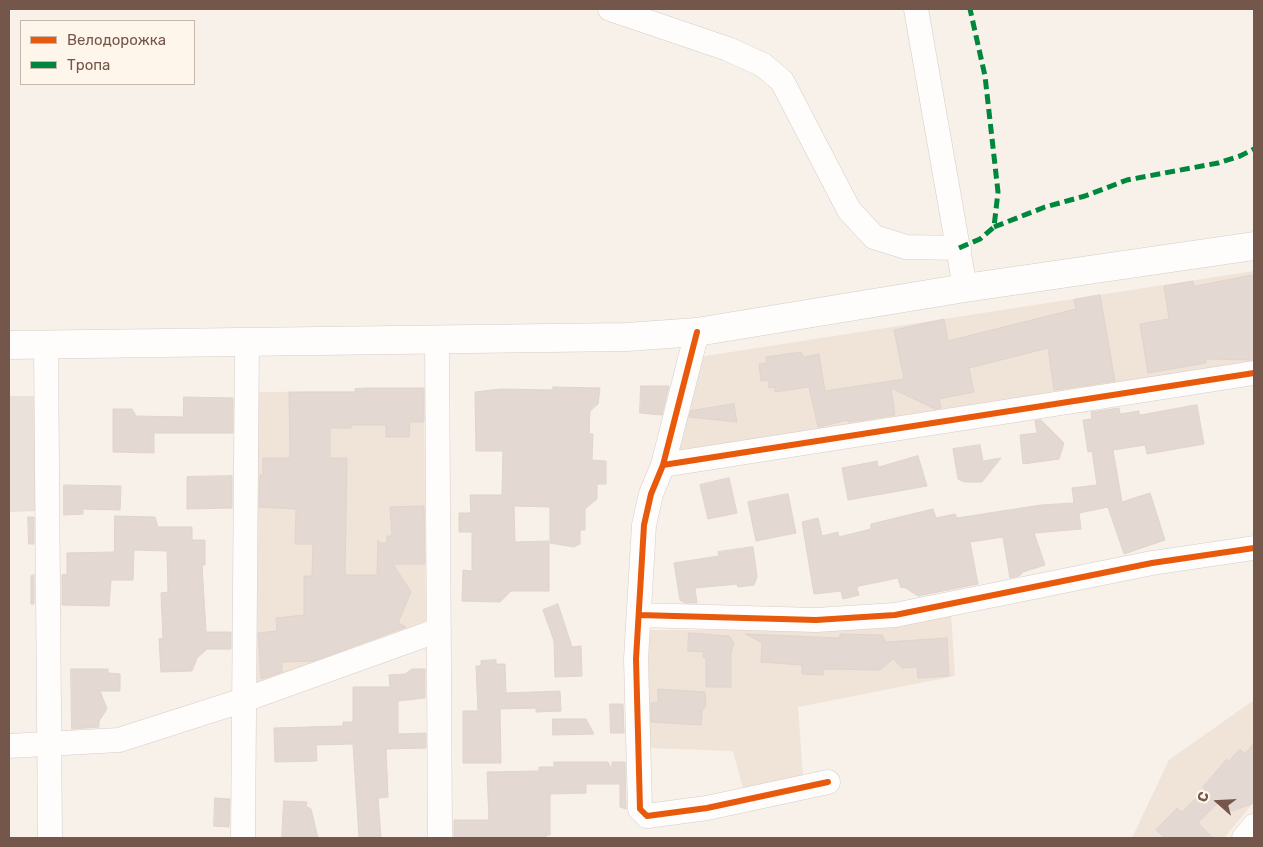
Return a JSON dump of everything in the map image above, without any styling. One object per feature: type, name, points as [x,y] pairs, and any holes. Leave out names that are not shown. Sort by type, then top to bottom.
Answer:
[{"type":"main road","points":[[9,345],[627,337],[697,332],[965,288],[1254,246]]},
{"type":"street","points":[[610,9],[728,49],[763,65],[782,82],[849,210],[874,238],[906,246],[959,248]]},
{"type":"street","points":[[916,9],[965,288]]},
{"type":"street","points":[[697,332],[663,465],[651,494],[644,525],[636,659],[640,809],[643,814],[648,816],[707,808],[828,782]]},
{"type":"street","points":[[437,339],[440,838]]},
{"type":"street","points":[[243,838],[247,341]]},
{"type":"street","points":[[46,344],[50,838]]},
{"type":"street","points":[[663,465],[1254,373]]},
{"type":"street","points":[[639,616],[816,620],[896,614],[1152,563],[1254,548]]},
{"type":"street","points":[[9,746],[119,740],[244,700],[439,630]]},
{"type":"street","points":[[1244,838],[1254,826]]},
{"type":"shaded area","points":[[1254,271],[1254,366],[677,460],[699,357]]},
{"type":"shaded area","points":[[424,391],[426,621],[257,684],[258,392]]},
{"type":"shaded area","points":[[9,396],[37,396],[38,511],[9,512]]},
{"type":"shaded area","points":[[951,613],[955,676],[798,707],[803,776],[744,792],[733,751],[648,748],[649,630],[809,630]]},
{"type":"shaded area","points":[[1254,700],[1254,802],[1224,838],[1132,838],[1169,760]]},
{"type":"building","points":[[1254,275],[1254,360],[1206,359],[1206,363],[1148,373],[1140,324],[1169,319],[1164,286],[1193,281],[1194,286]]},
{"type":"building","points":[[1100,295],[1115,381],[1054,390],[1048,348],[969,368],[974,392],[939,399],[941,408],[935,409],[891,388],[895,415],[848,422],[848,420],[818,427],[809,387],[775,392],[775,387],[769,388],[768,380],[761,381],[759,364],[767,363],[766,357],[801,352],[804,357],[819,354],[825,391],[904,379],[894,330],[944,319],[948,341],[1076,309],[1074,300]]},
{"type":"building","points":[[641,386],[669,386],[662,415],[640,413]]},
{"type":"building","points":[[553,387],[600,388],[598,404],[590,411],[589,434],[593,434],[592,460],[606,461],[606,484],[597,484],[597,499],[585,509],[585,530],[580,530],[580,544],[574,547],[550,543],[550,507],[514,506],[515,542],[549,541],[549,591],[511,591],[500,602],[462,601],[463,570],[472,571],[472,532],[459,532],[459,513],[471,513],[470,495],[502,495],[503,451],[476,451],[475,392],[501,389],[553,390]]},
{"type":"building","points":[[424,388],[424,422],[410,422],[409,437],[386,437],[386,425],[351,425],[351,428],[330,428],[330,458],[347,458],[345,575],[377,575],[378,540],[380,543],[387,543],[387,536],[392,536],[390,507],[424,506],[425,564],[393,564],[411,592],[398,623],[406,627],[313,661],[282,662],[282,672],[261,679],[258,633],[277,631],[276,618],[304,615],[304,576],[312,576],[313,544],[295,544],[296,509],[259,507],[260,475],[263,475],[263,458],[290,458],[289,392],[355,392],[355,389]]},
{"type":"building","points":[[184,397],[233,398],[233,433],[154,433],[154,453],[113,452],[113,409],[132,409],[136,416],[183,417]]},
{"type":"building","points":[[734,404],[737,422],[689,417],[691,411]]},
{"type":"building","points":[[1197,405],[1204,444],[1147,454],[1145,445],[1113,450],[1122,502],[1150,493],[1165,540],[1124,554],[1108,507],[1079,513],[1081,529],[1034,533],[1045,565],[1023,572],[1019,576],[1010,578],[1003,537],[970,542],[978,584],[918,596],[904,587],[901,588],[898,578],[859,586],[857,588],[859,595],[843,599],[841,591],[814,594],[802,522],[818,518],[822,536],[838,532],[839,537],[871,529],[871,524],[933,509],[936,518],[955,514],[957,518],[1041,505],[1074,503],[1072,488],[1097,485],[1092,451],[1088,452],[1083,420],[1092,419],[1091,412],[1119,408],[1120,414],[1139,411],[1139,415]]},
{"type":"building","points":[[1041,420],[1064,443],[1059,459],[1023,464],[1020,435],[1037,433],[1035,421]]},
{"type":"building","points":[[980,445],[983,461],[1001,458],[982,482],[964,482],[958,479],[953,449]]},
{"type":"building","points":[[918,456],[927,486],[848,500],[842,468],[877,461],[878,467]]},
{"type":"building","points":[[232,476],[232,508],[187,509],[187,477]]},
{"type":"building","points":[[729,478],[737,513],[708,519],[700,485]]},
{"type":"building","points":[[64,485],[121,486],[120,510],[83,509],[83,514],[64,515]]},
{"type":"building","points":[[788,494],[796,533],[756,541],[748,502]]},
{"type":"building","points":[[115,516],[155,517],[158,527],[192,527],[192,540],[205,540],[205,565],[202,565],[206,632],[231,632],[231,649],[207,649],[197,658],[192,671],[161,672],[159,639],[163,638],[161,593],[168,592],[167,551],[134,550],[133,580],[111,580],[109,606],[62,605],[62,575],[67,574],[67,553],[114,552]]},
{"type":"building","points":[[28,517],[34,517],[34,544],[29,544]]},
{"type":"building","points":[[753,547],[757,577],[754,585],[738,587],[737,584],[695,588],[697,603],[685,603],[680,600],[674,563],[719,556],[718,552]]},
{"type":"building","points":[[34,575],[34,604],[31,604],[31,576]]},
{"type":"building","points":[[558,604],[572,647],[581,646],[582,676],[555,677],[554,641],[543,610]]},
{"type":"building","points":[[689,633],[729,636],[734,643],[731,652],[731,687],[706,687],[706,658],[703,657],[704,652],[688,651]]},
{"type":"building","points":[[746,634],[840,638],[840,634],[882,635],[886,642],[947,638],[949,676],[918,678],[917,667],[902,668],[893,659],[880,670],[824,669],[823,675],[802,674],[802,665],[761,662],[762,643]]},
{"type":"building","points":[[496,660],[496,664],[505,664],[506,693],[560,691],[561,711],[536,712],[536,708],[500,709],[501,763],[463,763],[463,711],[478,711],[476,666],[481,666],[481,661]]},
{"type":"building","points":[[71,669],[108,669],[108,673],[120,674],[120,691],[100,691],[107,709],[99,721],[99,727],[72,729]]},
{"type":"building","points":[[412,669],[425,669],[425,698],[398,701],[398,734],[426,733],[426,748],[386,749],[388,797],[378,798],[381,838],[359,838],[353,744],[316,745],[317,761],[275,762],[274,728],[343,726],[343,722],[353,722],[353,687],[390,687],[389,675],[405,674]]},
{"type":"building","points":[[658,689],[705,692],[706,705],[702,711],[701,725],[651,722],[651,703],[658,702]]},
{"type":"building","points":[[610,704],[623,704],[624,733],[611,733]]},
{"type":"building","points":[[553,719],[586,719],[594,734],[553,735]]},
{"type":"building","points":[[1254,743],[1254,803],[1232,811],[1220,801],[1198,823],[1213,838],[1165,838],[1156,830],[1177,808],[1182,812],[1205,789],[1203,787],[1227,759],[1229,761],[1240,749],[1245,754]]},
{"type":"building","points":[[554,762],[608,762],[612,770],[612,762],[625,762],[626,809],[620,807],[620,784],[586,784],[586,793],[550,794],[550,835],[546,835],[546,838],[454,838],[454,820],[489,820],[487,772],[539,771],[539,767],[554,767]]},
{"type":"building","points":[[215,798],[230,799],[229,827],[214,826]]},
{"type":"building","points":[[284,801],[307,802],[306,806],[311,809],[318,838],[282,838]]},
{"type":"marked path","points":[[959,248],[980,239],[994,227],[998,192],[985,76],[970,9]]},
{"type":"marked path","points":[[994,227],[1045,207],[1085,196],[1127,180],[1218,163],[1254,149]]},
{"type":"cycle path","points":[[697,332],[663,465],[651,494],[644,525],[636,659],[640,809],[647,816],[707,808],[828,782]]},
{"type":"cycle path","points":[[663,465],[1254,373]]},
{"type":"cycle path","points":[[639,615],[816,620],[895,615],[1152,563],[1254,548]]}]
